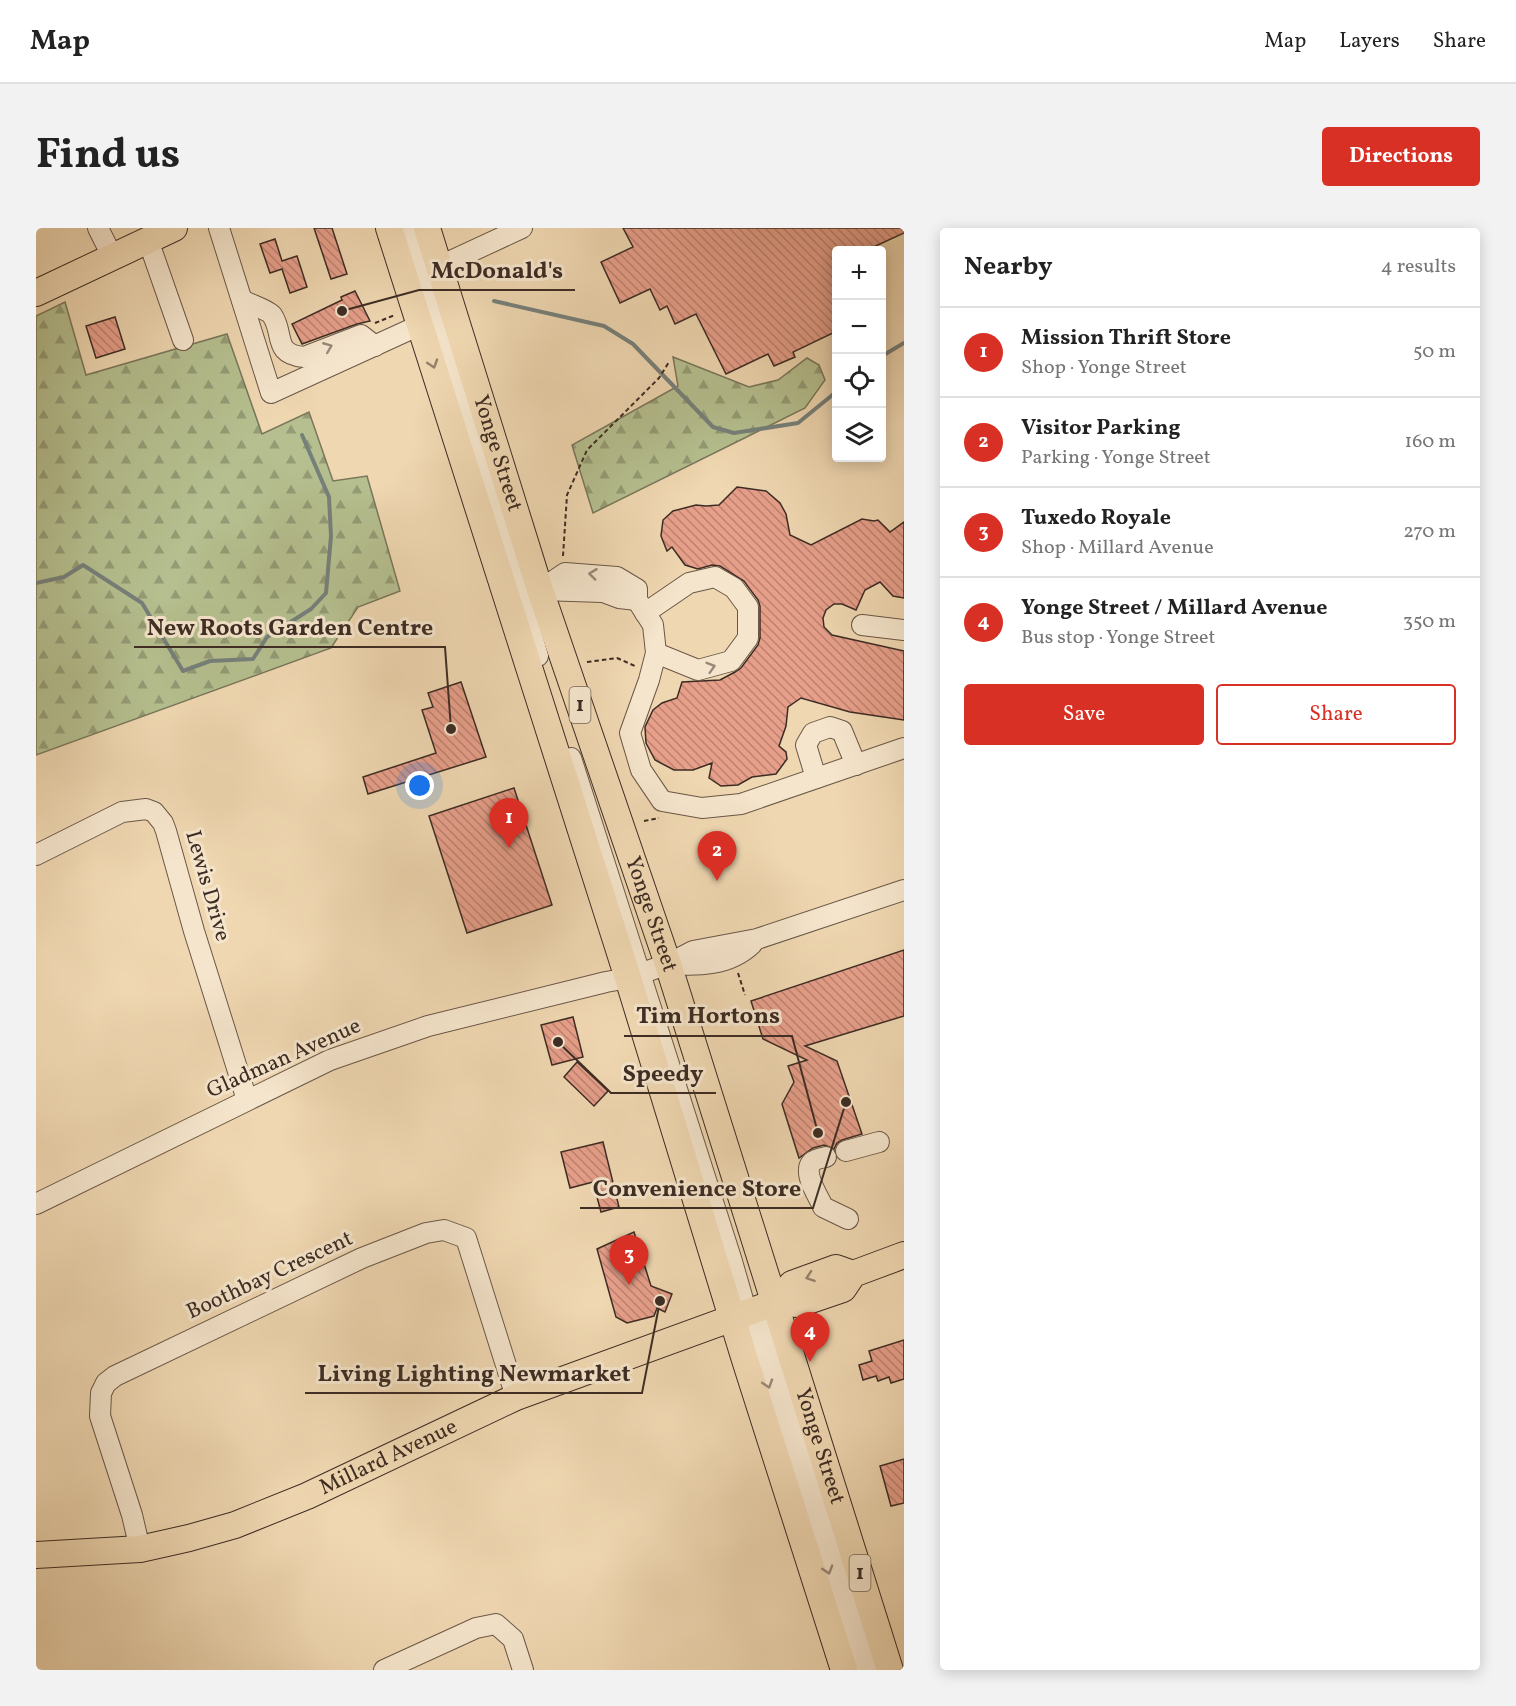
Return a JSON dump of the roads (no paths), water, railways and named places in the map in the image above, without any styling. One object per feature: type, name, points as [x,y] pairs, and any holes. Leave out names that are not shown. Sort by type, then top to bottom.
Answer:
[{"type":"main road","points":[[36,293],[174,228]]},
{"type":"main road","name":"Yonge Street","points":[[389,228],[420,325],[647,971],[639,1018],[720,1274],[753,1311],[890,1670]]},
{"type":"main road","name":"Yonge Street","points":[[427,228],[540,590],[647,971],[753,1311],[844,1670]]},
{"type":"main road","points":[[753,1311],[792,1284],[836,1268],[853,1274],[904,1255]]},
{"type":"main road","name":"Millard Avenue","points":[[36,1555],[140,1549],[189,1538],[272,1511],[516,1397],[753,1311]]},
{"type":"street","points":[[98,228],[112,256]]},
{"type":"street","points":[[219,228],[248,304],[271,393],[420,325]]},
{"type":"street","points":[[410,228],[493,485],[507,508],[647,971]]},
{"type":"street","points":[[440,267],[522,228]]},
{"type":"street","points":[[148,240],[183,340]]},
{"type":"street","points":[[248,304],[268,338],[281,345],[288,353],[304,357],[361,335],[375,346]]},
{"type":"street","points":[[540,590],[565,573],[616,577],[637,590],[641,607],[653,625],[656,653],[630,733],[641,770],[662,801],[702,808],[741,804],[904,748]]},
{"type":"street","points":[[540,590],[603,592],[641,607],[689,583],[715,577],[734,588],[748,607],[748,638],[731,660],[698,670],[656,653]]},
{"type":"street","points":[[862,625],[904,630]]},
{"type":"street","points":[[816,778],[806,745],[813,733],[830,727],[842,731],[856,765]]},
{"type":"street","name":"Lewis Drive","points":[[36,855],[122,812],[146,809],[154,812],[163,823],[247,1100]]},
{"type":"street","name":"Gladman Avenue","points":[[36,1204],[330,1060],[428,1026],[647,971],[698,966],[740,955],[757,939],[904,890]]},
{"type":"street","points":[[846,1151],[879,1142]]},
{"type":"street","points":[[826,1157],[813,1161],[810,1165],[809,1176],[823,1207],[848,1219]]},
{"type":"street","name":"Boothbay Crescent","points":[[140,1549],[132,1515],[100,1416],[101,1393],[106,1383],[115,1376],[362,1258],[426,1233],[444,1230],[466,1238],[516,1397]]},
{"type":"street","points":[[753,1311],[859,1670]]},
{"type":"street","points":[[753,1311],[863,1628],[874,1670]]},
{"type":"street","points":[[384,1670],[476,1628],[496,1624],[513,1639],[522,1670]]},
{"type":"waterway","points":[[494,301],[604,326],[633,344],[713,427],[734,433],[798,423],[832,395]]},
{"type":"waterway","points":[[885,354],[904,343]]},
{"type":"waterway","points":[[36,583],[64,577],[83,565],[142,603],[183,671],[210,661],[253,659],[267,637],[311,609],[326,593],[331,536],[329,497],[302,435]]},
{"type":"place","name":"McDonald's","points":[[342,311]]},
{"type":"place","name":"New Roots Garden Centre","points":[[451,729]]},
{"type":"place","name":"Mission Thrift Store","points":[[509,848]]},
{"type":"place","name":"Visitor Parking","points":[[717,881]]},
{"type":"place","name":"Speedy","points":[[558,1042]]},
{"type":"place","name":"Convenience Store","points":[[846,1102]]},
{"type":"place","name":"Tim Hortons","points":[[818,1133]]},
{"type":"place","name":"Tuxedo Royale","points":[[629,1285]]},
{"type":"place","name":"Living Lighting Newmarket","points":[[660,1301]]},
{"type":"place","name":"Yonge Street / Millard Avenue","points":[[810,1362]]}]
